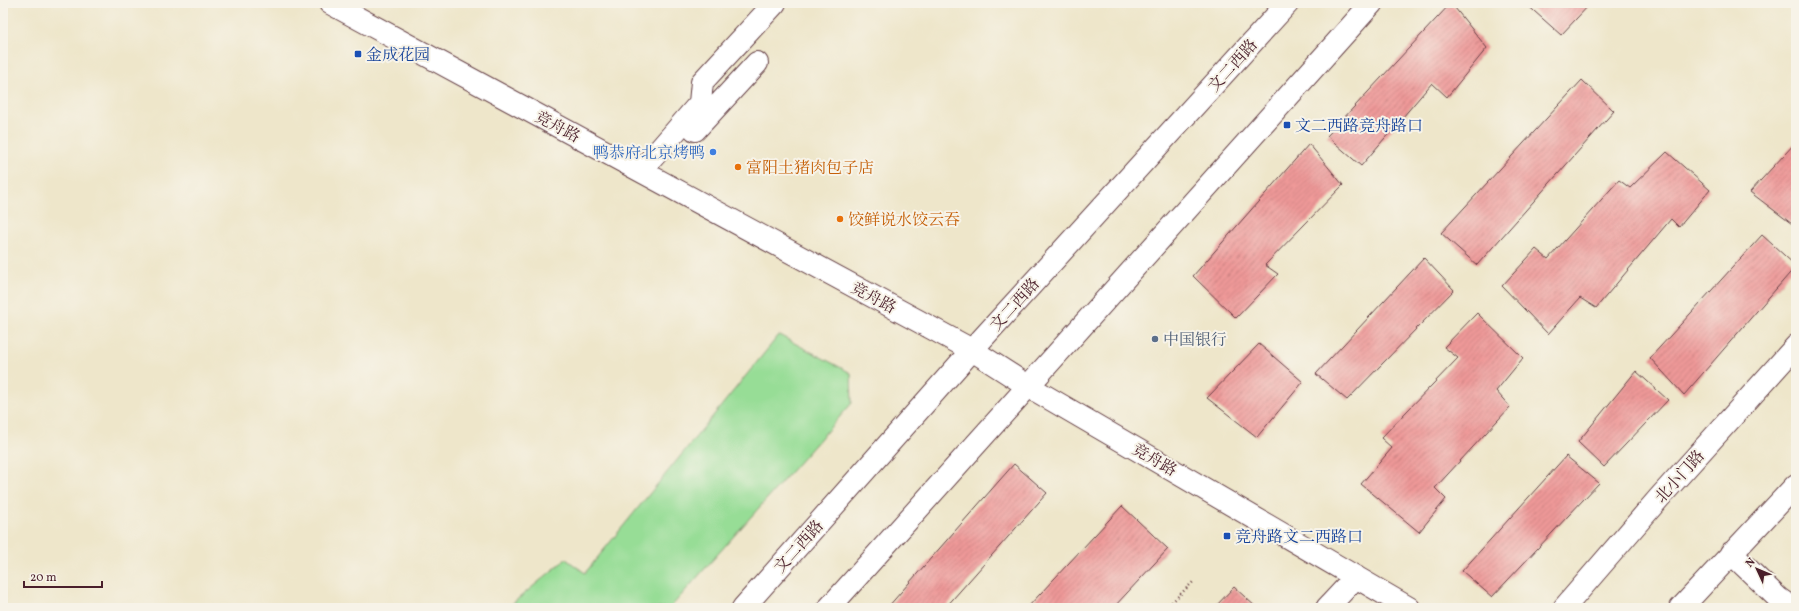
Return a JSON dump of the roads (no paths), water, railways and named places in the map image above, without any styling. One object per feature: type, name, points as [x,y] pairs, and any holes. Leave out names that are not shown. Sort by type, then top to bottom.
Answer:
[{"type":"main road","name":"竞舟路","points":[[330,3],[972,350],[1028,386],[1409,608]]},
{"type":"main road","points":[[647,174],[700,103],[702,82],[775,3]]},
{"type":"main road","name":"文二西路","points":[[743,608],[972,350],[1288,3]]},
{"type":"main road","points":[[829,608],[1372,3]]},
{"type":"main road","points":[[647,174],[757,63]]},
{"type":"main road","name":"北小门路","points":[[1564,608],[1659,498],[1796,346]]},
{"type":"main road","points":[[1681,608],[1796,485]]},
{"type":"main road","points":[[1731,554],[1792,608]]},
{"type":"main road","points":[[1327,608],[1356,577]]},
{"type":"place","name":"金成花园","points":[[358,54]]},
{"type":"place","name":"文二西路竞舟路口","points":[[1287,125]]},
{"type":"place","name":"鸭恭府北京烤鸭","points":[[713,152]]},
{"type":"place","name":"富阳土猪肉包子店","points":[[738,167]]},
{"type":"place","name":"饺鲜说水饺云吞","points":[[840,219]]},
{"type":"place","name":"中国银行","points":[[1155,339]]},
{"type":"place","name":"竞舟路文二西路口","points":[[1227,536]]}]
